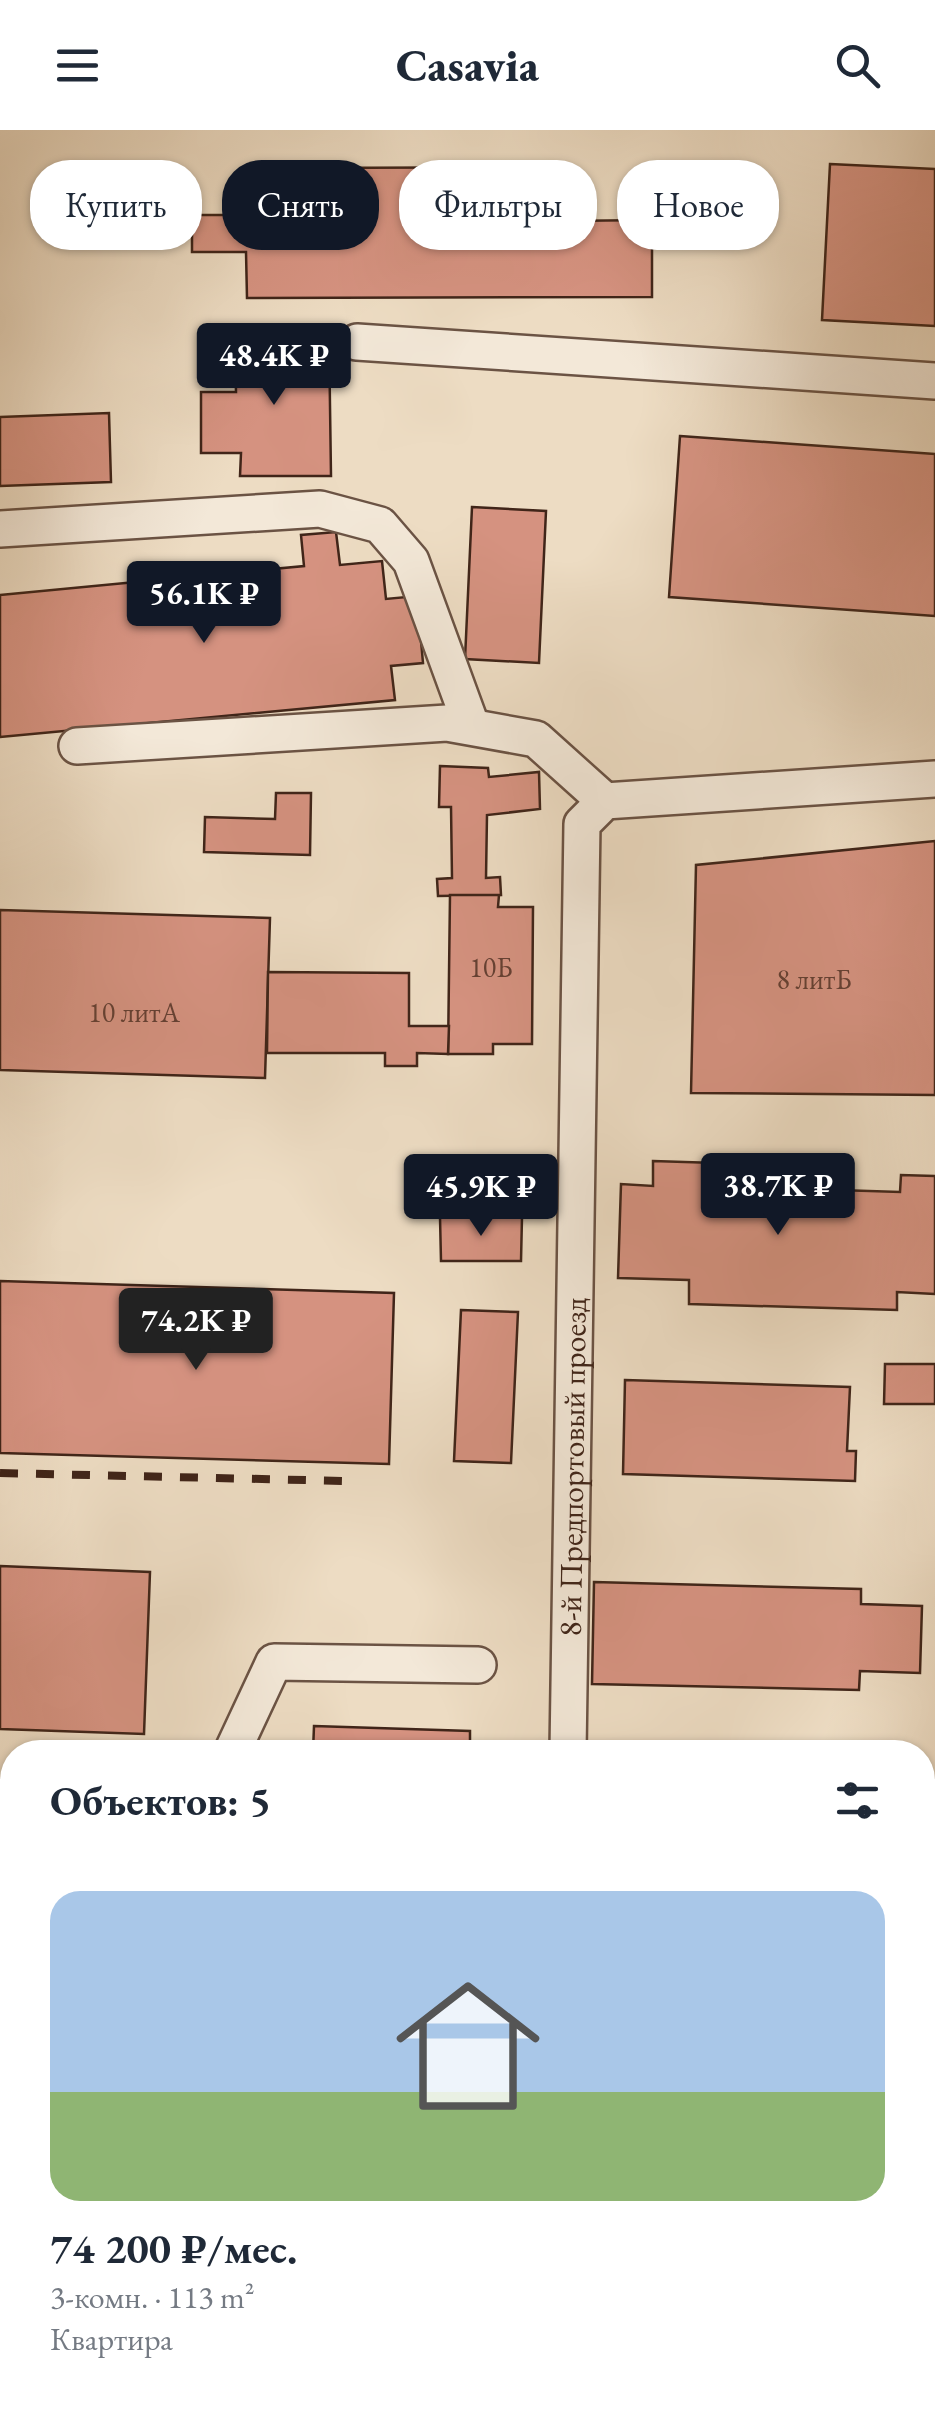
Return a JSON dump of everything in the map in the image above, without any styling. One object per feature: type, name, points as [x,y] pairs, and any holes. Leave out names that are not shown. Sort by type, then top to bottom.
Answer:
[{"type":"street","points":[[357,342],[935,381]]},
{"type":"street","points":[[0,529],[320,509],[380,525],[411,562],[470,725]]},
{"type":"street","points":[[78,746],[447,723],[536,739],[606,801],[935,779]]},
{"type":"street","name":"8-й Предпортовый проезд","points":[[568,1740],[582,824],[606,801]]},
{"type":"street","points":[[238,1740],[274,1662],[478,1666]]},
{"type":"building","points":[[830,164],[935,169],[935,326],[822,320]]},
{"type":"building","points":[[379,168],[399,168],[399,250],[597,250],[597,221],[617,220],[617,250],[652,250],[652,297],[247,298],[246,252],[192,252],[202,250],[202,215],[222,215],[222,250],[379,250]]},
{"type":"building","points":[[329,335],[331,476],[240,476],[241,453],[201,453],[201,392],[236,392],[235,336]]},
{"type":"building","points":[[109,413],[111,482],[0,486],[0,417]]},
{"type":"building","points":[[680,436],[935,454],[935,616],[669,597]]},
{"type":"building","points":[[472,507],[546,511],[539,663],[465,659]]},
{"type":"building","points":[[336,532],[340,565],[382,561],[386,599],[417,596],[423,663],[391,666],[395,700],[0,737],[0,595],[304,566],[301,535]]},
{"type":"building","points":[[440,766],[488,768],[489,777],[539,772],[540,809],[487,815],[486,878],[500,877],[501,895],[438,896],[437,879],[452,878],[451,807],[439,807]]},
{"type":"building","points":[[276,793],[311,793],[310,855],[204,852],[205,817],[275,819]]},
{"type":"building","points":[[935,841],[935,1095],[691,1093],[696,865]]},
{"type":"building","points":[[450,895],[499,895],[498,907],[533,907],[532,1044],[493,1044],[493,1054],[448,1054]]},
{"type":"building","points":[[0,910],[270,918],[265,1078],[0,1070]]},
{"type":"building","points":[[268,972],[409,973],[409,1026],[449,1026],[448,1054],[417,1053],[417,1066],[385,1066],[385,1053],[267,1053]]},
{"type":"building","points":[[653,1161],[776,1165],[775,1188],[900,1192],[901,1175],[935,1176],[935,1294],[897,1292],[897,1310],[689,1304],[689,1280],[618,1278],[621,1184],[653,1186]]},
{"type":"building","points":[[440,1217],[522,1217],[521,1261],[441,1261]]},
{"type":"building","points":[[0,1281],[394,1293],[389,1464],[0,1453]]},
{"type":"building","points":[[461,1310],[518,1312],[511,1463],[454,1461]]},
{"type":"building","points":[[885,1364],[935,1364],[935,1404],[884,1404]]},
{"type":"building","points":[[625,1380],[850,1387],[847,1451],[856,1451],[855,1481],[623,1474]]},
{"type":"building","points":[[0,1566],[150,1572],[144,1734],[0,1729]]},
{"type":"building","points":[[594,1582],[861,1589],[861,1604],[922,1606],[920,1673],[860,1671],[859,1690],[592,1684]]},
{"type":"building","points":[[314,1726],[470,1731],[470,1740],[313,1740]]},
{"type":"railway","points":[[0,1473],[346,1481]]}]
